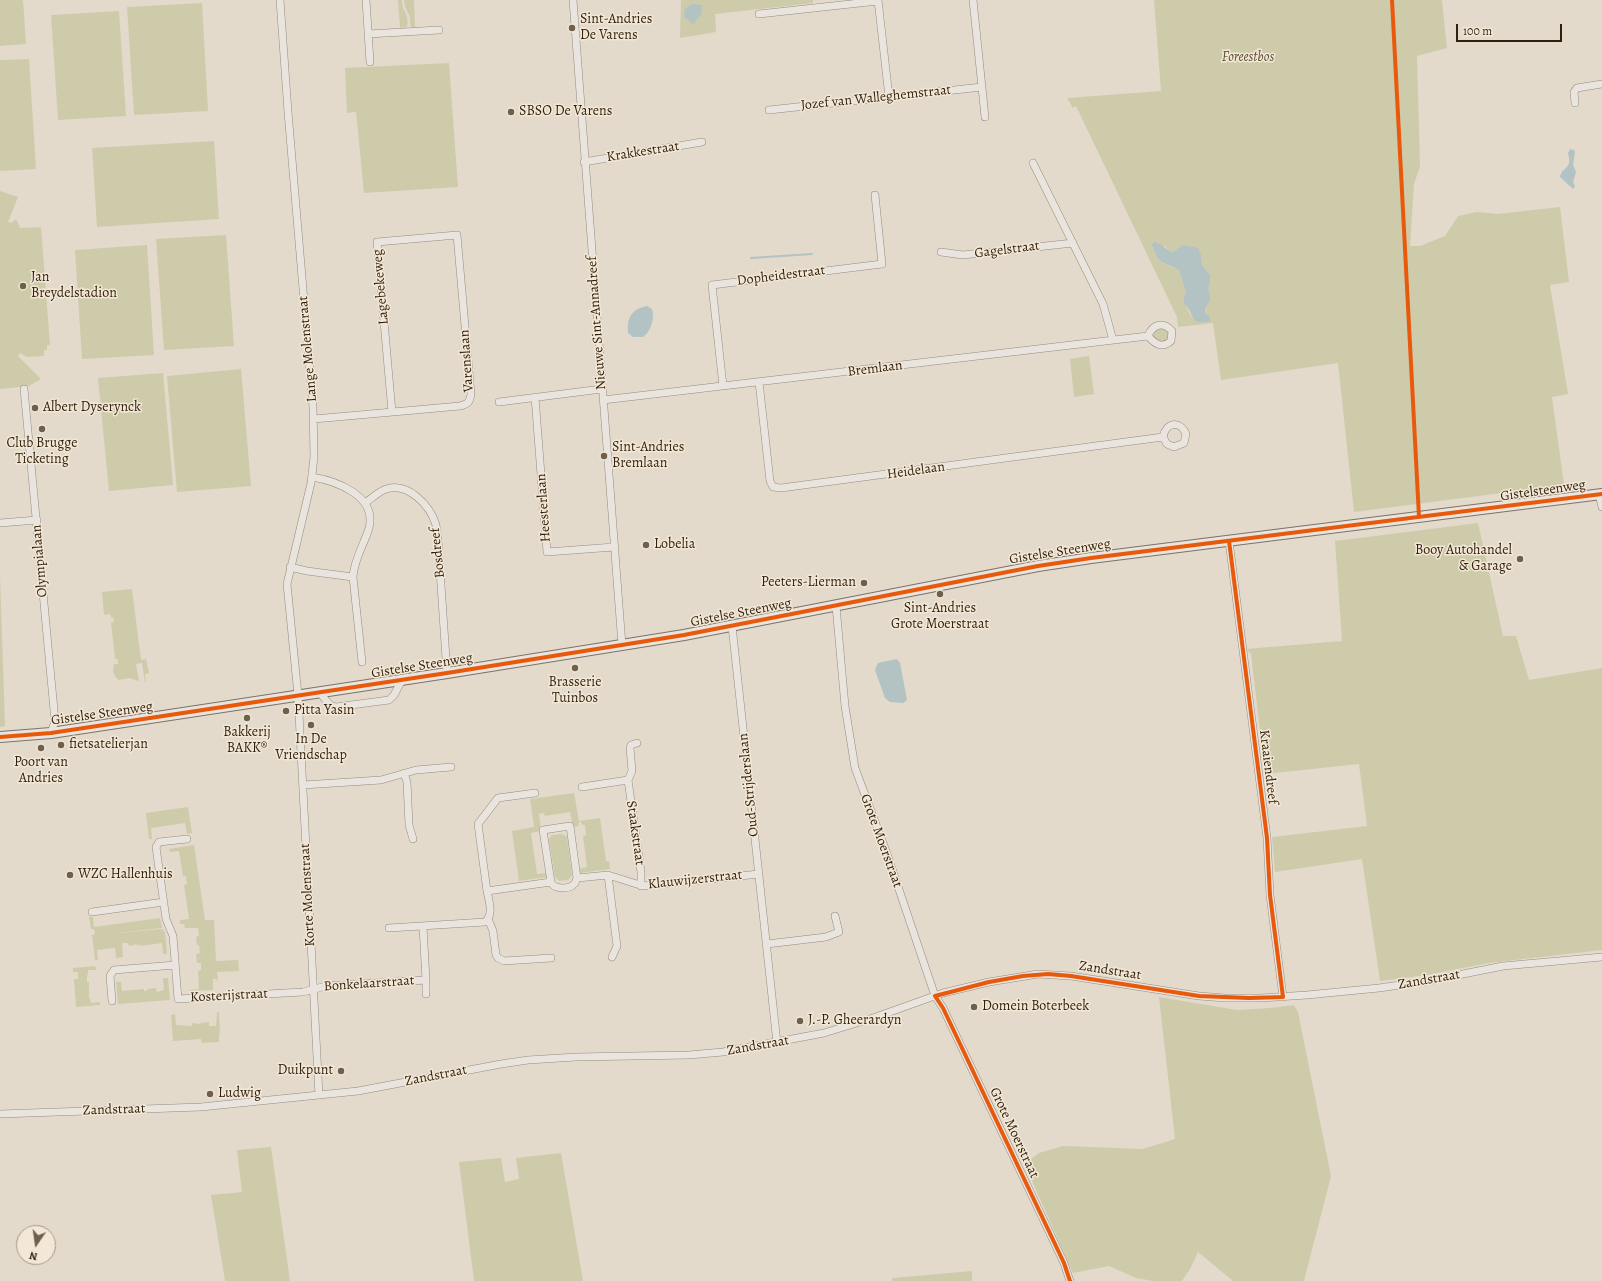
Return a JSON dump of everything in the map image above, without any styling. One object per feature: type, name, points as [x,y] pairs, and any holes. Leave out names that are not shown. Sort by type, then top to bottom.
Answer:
[{"type":"main road","name":"Gistelsteenweg","points":[[1486,509],[1601,494]]},
{"type":"main road","name":"Gistelse Steenweg","points":[[0,737],[51,733],[622,645],[732,626],[1038,566],[1486,509]]},
{"type":"street","name":"Lange Molenstraat","points":[[280,0],[288,120],[314,419],[314,457],[312,477],[305,514],[290,567],[287,584],[298,695]]},
{"type":"street","points":[[366,0],[370,62]]},
{"type":"street","name":"Nieuwe Sint-Annadreef","points":[[572,0],[622,645]]},
{"type":"street","points":[[759,14],[878,0],[888,97]]},
{"type":"street","points":[[973,0],[985,118]]},
{"type":"street","points":[[368,34],[439,30]]},
{"type":"street","points":[[1575,103],[1574,92],[1577,88],[1602,84]]},
{"type":"street","name":"Jozef van Walleghemstraat","points":[[769,110],[982,87]]},
{"type":"street","name":"Krakkestraat","points":[[584,162],[702,142]]},
{"type":"street","points":[[1032,162],[1103,304],[1114,340]]},
{"type":"street","name":"Dopheidestraat","points":[[723,386],[712,285],[882,264],[874,195]]},
{"type":"street","name":"Varenslaan","points":[[314,419],[460,406],[468,404],[471,394],[457,235]]},
{"type":"street","name":"Lagebekeweg","points":[[392,412],[377,242],[457,235]]},
{"type":"street","name":"Gagelstraat","points":[[941,252],[963,255],[1073,243]]},
{"type":"street","name":"Bremlaan","points":[[603,400],[1148,336]]},
{"type":"street","name":"Heidelaan","points":[[759,382],[770,481],[773,487],[781,488],[1163,437]]},
{"type":"street","name":"Olympialaan","points":[[24,389],[55,721],[51,733]]},
{"type":"street","points":[[499,402],[602,389]]},
{"type":"street","name":"Heesterlaan","points":[[535,397],[547,552],[614,547]]},
{"type":"street","points":[[312,477],[337,484],[356,495],[366,503],[370,516],[369,526],[355,563],[353,577],[362,662]]},
{"type":"street","name":"Bosdreef","points":[[366,503],[382,491],[399,488],[408,491],[418,498],[433,519],[437,530],[438,540],[447,673]]},
{"type":"street","name":"Gistelsteenweg","points":[[1601,494],[1602,506]]},
{"type":"street","points":[[0,523],[36,520]]},
{"type":"street","name":"Kraaiendreef","points":[[1229,541],[1266,838],[1270,895],[1283,997]]},
{"type":"street","points":[[290,567],[307,571],[353,577]]},
{"type":"street","name":"Grote Moerstraat","points":[[836,606],[845,706],[856,768],[935,996],[943,1008],[1046,1224],[1070,1281]]},
{"type":"street","name":"Oud-Strijderslaan","points":[[732,626],[778,1043]]},
{"type":"street","name":"Gistelse Steenweg","points":[[319,692],[330,704],[336,707],[389,700],[394,695],[402,680]]},
{"type":"street","name":"Korte Molenstraat","points":[[298,695],[319,1095]]},
{"type":"street","name":"Staakstraat","points":[[637,743],[631,745],[630,748],[632,771],[628,780],[641,886]]},
{"type":"street","points":[[303,786],[381,780],[416,770],[451,767]]},
{"type":"street","points":[[404,773],[407,782],[409,825],[413,839]]},
{"type":"street","name":"Staakstraat","points":[[582,787],[628,780]]},
{"type":"street","points":[[390,928],[482,923],[488,919],[490,913],[478,824],[498,798],[535,793]]},
{"type":"street","points":[[551,882],[543,830],[570,826],[577,878]]},
{"type":"street","name":"Kosterijstraat","points":[[186,839],[159,842],[157,844],[156,854],[166,919],[173,936],[178,999],[303,992],[313,988]]},
{"type":"street","name":"Klauwijzerstraat","points":[[487,891],[551,882],[555,887],[571,886],[576,883],[577,878],[608,875],[641,886],[759,874]]},
{"type":"street","points":[[608,875],[617,946],[612,957]]},
{"type":"street","points":[[92,912],[164,902]]},
{"type":"street","points":[[767,944],[826,937],[839,932],[835,916]]},
{"type":"street","points":[[488,919],[493,931],[496,954],[500,959],[504,961],[551,958]]},
{"type":"street","name":"Bonkelaarstraat","points":[[423,927],[426,994]]},
{"type":"street","name":"Zandstraat","points":[[0,1114],[201,1107],[368,1089],[510,1062],[561,1058],[689,1055],[723,1052],[778,1043],[844,1028],[935,996],[989,982],[1023,976],[1048,974],[1071,976],[1205,996],[1249,998],[1283,997],[1392,986],[1503,966],[1602,957]]},
{"type":"street","points":[[112,1001],[110,976],[114,970],[175,965]]},
{"type":"street","name":"Bonkelaarstraat","points":[[313,988],[426,980]]},
{"type":"green space","points":[[0,0],[23,0],[26,44],[0,46]]},
{"type":"green space","points":[[398,0],[402,0],[407,16],[407,27],[400,28]]},
{"type":"green space","points":[[404,0],[414,0],[415,27],[410,25],[410,18],[405,7]]},
{"type":"green space","points":[[681,0],[813,0],[813,3],[715,14],[716,32],[680,38]]},
{"type":"green space","name":"Foreestbos","points":[[1154,0],[1442,0],[1447,48],[1417,56],[1420,167],[1414,184],[1410,246],[1420,246],[1445,236],[1458,216],[1477,212],[1498,214],[1560,207],[1569,282],[1550,285],[1568,394],[1552,397],[1564,485],[1354,512],[1338,363],[1221,380],[1213,323],[1178,327],[1177,317],[1076,106],[1073,108],[1067,98],[1161,91]],"holes":[[[1152,245],[1165,246],[1169,251],[1173,252],[1184,245],[1201,255],[1202,265],[1210,275],[1208,290],[1210,295],[1205,312],[1210,317],[1204,323],[1193,318],[1189,311],[1184,299],[1186,293],[1179,270],[1161,262],[1156,256]]]},
{"type":"green space","points":[[202,3],[208,111],[134,115],[127,7]]},
{"type":"green space","points":[[119,11],[126,116],[58,120],[51,15]]},
{"type":"green space","points":[[29,59],[36,169],[0,171],[0,60]]},
{"type":"green space","points":[[449,63],[458,187],[364,193],[356,112],[347,113],[345,68]]},
{"type":"green space","points":[[214,141],[219,219],[97,227],[92,148]]},
{"type":"green space","name":"Jan Breydelstadion","points":[[0,191],[18,197],[8,222],[11,223],[16,219],[20,228],[41,227],[50,345],[47,345],[47,350],[44,350],[44,356],[27,357],[20,353],[18,356],[41,379],[29,386],[0,389]]},
{"type":"green space","points":[[226,235],[234,346],[164,350],[156,239]]},
{"type":"green space","points":[[147,245],[154,355],[82,359],[75,250]]},
{"type":"green space","points":[[1161,327],[1168,332],[1169,335],[1164,342],[1161,343],[1154,338],[1153,335],[1158,328]]},
{"type":"green space","points":[[1089,356],[1094,394],[1074,397],[1070,359]]},
{"type":"green space","points":[[241,369],[251,486],[177,492],[167,376]]},
{"type":"green space","points":[[163,373],[173,485],[109,491],[98,378]]},
{"type":"green space","points":[[1478,523],[1503,636],[1516,636],[1529,680],[1602,668],[1602,950],[1489,963],[1427,975],[1380,981],[1362,859],[1275,872],[1272,837],[1367,826],[1359,764],[1265,774],[1251,654],[1246,649],[1342,641],[1335,541]]},
{"type":"green space","points":[[0,575],[5,726],[0,727]]},
{"type":"green space","points":[[132,589],[141,660],[146,659],[149,673],[145,674],[146,682],[142,663],[136,664],[139,681],[129,678],[119,680],[114,675],[113,667],[114,664],[118,664],[118,659],[115,659],[111,622],[114,622],[113,617],[111,617],[110,614],[104,615],[102,592]]},
{"type":"green space","points":[[574,793],[579,821],[600,818],[606,861],[609,861],[610,869],[579,873],[579,869],[587,867],[583,836],[586,835],[585,825],[582,825],[581,822],[579,822],[579,826],[573,827],[570,812],[545,816],[544,813],[539,814],[541,831],[531,833],[537,874],[546,873],[547,877],[519,881],[512,831],[534,827],[530,799]]},
{"type":"green space","points":[[188,807],[192,833],[187,834],[185,823],[151,828],[152,839],[149,839],[146,813]]},
{"type":"green space","points":[[562,834],[567,837],[572,875],[568,880],[559,881],[555,877],[549,839],[552,835]]},
{"type":"green space","points":[[194,845],[205,920],[214,920],[216,961],[238,960],[239,971],[217,972],[218,982],[216,979],[213,979],[213,990],[190,991],[199,989],[198,971],[201,970],[201,963],[197,963],[196,954],[200,953],[196,937],[199,936],[198,928],[185,928],[184,924],[180,924],[180,920],[189,919],[184,885],[187,884],[186,876],[183,876],[179,851],[170,852],[169,849]]},
{"type":"green space","points":[[89,917],[93,917],[94,927],[160,918],[162,928],[110,934],[162,929],[165,932],[167,954],[163,954],[162,943],[141,946],[137,946],[136,944],[133,945],[133,947],[132,945],[129,946],[128,943],[122,943],[123,957],[116,958],[115,948],[97,950],[98,960],[95,960],[92,935],[95,934],[94,929],[91,929]]},
{"type":"green space","points":[[95,966],[96,970],[88,970],[87,975],[87,982],[89,982],[89,998],[91,1003],[100,1002],[100,1005],[76,1007],[74,979],[78,979],[78,972],[73,972],[73,968]]},
{"type":"green space","points":[[163,978],[168,978],[170,1000],[118,1004],[116,982],[121,982],[122,991],[144,989],[144,991],[147,991],[147,989],[156,988],[157,992],[164,990]]},
{"type":"green space","points":[[1159,997],[1237,1010],[1294,1005],[1298,1012],[1331,1176],[1304,1281],[1233,1281],[1198,1252],[1190,1269],[1182,1281],[1153,1281],[1136,1278],[1109,1266],[1073,1273],[1024,1163],[1039,1153],[1063,1146],[1143,1149],[1175,1139]]},
{"type":"green space","points":[[217,1012],[219,1012],[219,1042],[202,1043],[201,1039],[173,1041],[171,1015],[175,1014],[176,1025],[192,1026],[192,1023],[200,1024],[209,1022],[209,1026],[216,1026]]},
{"type":"green space","points":[[271,1147],[290,1281],[225,1281],[211,1195],[242,1192],[237,1150]]},
{"type":"green space","points":[[561,1153],[583,1281],[474,1281],[459,1162],[501,1158],[505,1182],[519,1179],[516,1158]]},
{"type":"green space","points":[[972,1271],[972,1281],[892,1281],[892,1278]]},
{"type":"shaded area","points":[[692,4],[702,5],[701,15],[693,24],[684,17],[685,9]]},
{"type":"shaded area","points":[[1570,149],[1574,150],[1575,152],[1573,165],[1576,172],[1573,182],[1575,186],[1573,189],[1560,177],[1568,165],[1568,153]]},
{"type":"shaded area","points":[[1154,242],[1173,252],[1183,245],[1198,248],[1201,255],[1202,265],[1210,275],[1208,290],[1210,300],[1205,312],[1210,317],[1210,321],[1203,323],[1195,320],[1184,304],[1186,293],[1179,270],[1159,260],[1152,245]]},
{"type":"shaded area","points":[[647,306],[652,309],[653,312],[653,320],[650,328],[643,337],[633,337],[628,333],[629,319],[637,309]]},
{"type":"shaded area","points":[[897,659],[900,663],[907,700],[903,703],[890,702],[885,698],[875,670],[878,663]]},
{"type":"waterway","points":[[751,258],[812,254]]},
{"type":"cycle path","points":[[1392,0],[1419,517]]},
{"type":"cycle path","points":[[0,737],[51,733],[447,673],[684,635],[1038,566],[1091,558],[1602,494]]},
{"type":"cycle path","points":[[1070,1281],[1064,1263],[943,1008],[935,996],[989,982],[1023,976],[1048,974],[1071,976],[1199,996],[1249,998],[1283,997],[1270,895],[1267,838],[1229,541]]},
{"type":"place","name":"Sint-Andries De Varens","points":[[572,28]]},
{"type":"place","name":"SBSO De Varens","points":[[511,112]]},
{"type":"place","name":"Jan Breydelstadion","points":[[23,286]]},
{"type":"place","name":"Albert Dyserynck","points":[[35,408]]},
{"type":"place","name":"Club Brugge Ticketing","points":[[42,429]]},
{"type":"place","name":"Sint-Andries Bremlaan","points":[[604,456]]},
{"type":"place","name":"Lobelia","points":[[646,545]]},
{"type":"place","name":"Booy Autohandel & Garage","points":[[1520,559]]},
{"type":"place","name":"Peeters-Lierman","points":[[864,583]]},
{"type":"place","name":"Sint-Andries Grote Moerstraat","points":[[940,594]]},
{"type":"place","name":"Brasserie Tuinbos","points":[[575,668]]},
{"type":"place","name":"Pitta Yasin","points":[[286,711]]},
{"type":"place","name":"Bakkerij BAKK®","points":[[247,718]]},
{"type":"place","name":"In De Vriendschap","points":[[311,725]]},
{"type":"place","name":"fietsatelierjan","points":[[61,745]]},
{"type":"place","name":"Poort van Andries","points":[[41,748]]},
{"type":"place","name":"WZC Hallenhuis","points":[[70,875]]},
{"type":"place","name":"Domein Boterbeek","points":[[974,1007]]},
{"type":"place","name":"J.-P. Gheerardyn","points":[[800,1021]]},
{"type":"place","name":"Duikpunt","points":[[341,1071]]},
{"type":"place","name":"Ludwig","points":[[210,1094]]}]
